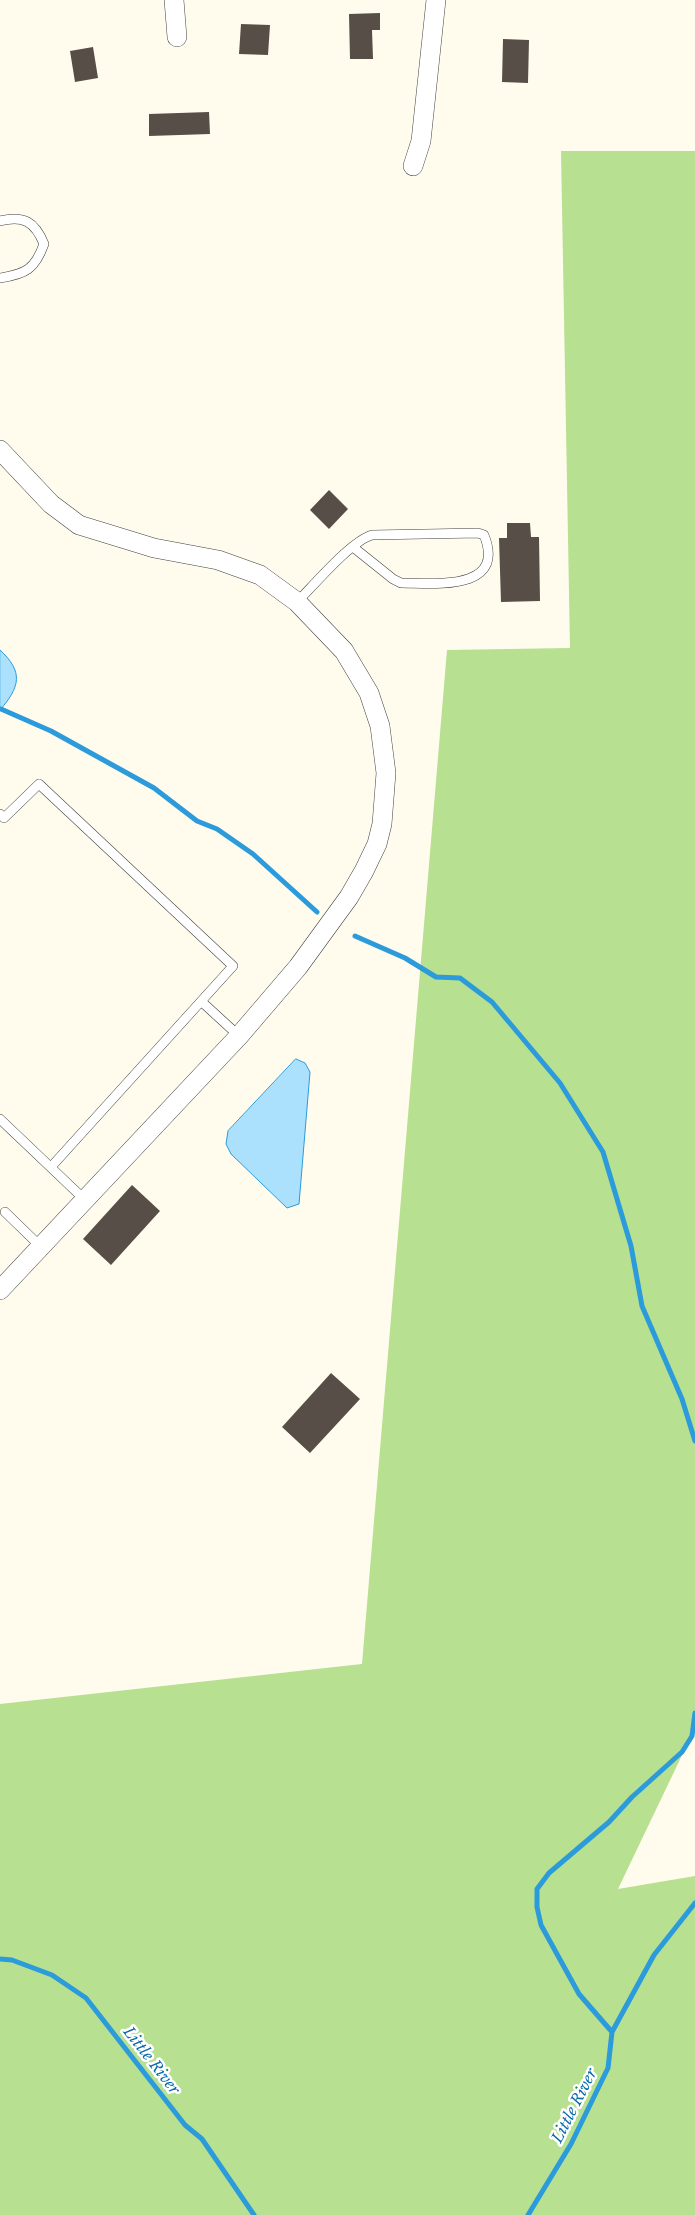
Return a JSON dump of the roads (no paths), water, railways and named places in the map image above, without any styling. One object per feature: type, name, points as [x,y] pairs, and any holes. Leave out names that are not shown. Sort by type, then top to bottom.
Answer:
[{"type":"street","points":[[174,0],[177,37]]},
{"type":"street","points":[[413,166],[421,141],[436,0]]},
{"type":"street","points":[[0,450],[50,504],[79,525],[154,548],[226,563],[260,575],[297,602],[344,651],[369,693],[384,746],[386,773],[382,824],[377,844],[349,896],[298,967],[239,1036],[0,1290]]},
{"type":"lane","points":[[0,220],[20,218],[30,223],[39,230],[44,244],[38,260],[26,272],[0,278]]},
{"type":"lane","points":[[297,602],[353,547],[366,537],[372,535],[478,533],[484,535],[488,555],[482,570],[477,576],[459,583],[401,583],[393,579],[353,547]]},
{"type":"lane","points":[[1,819],[39,784],[233,966],[51,1167]]},
{"type":"lane","points":[[202,1002],[239,1036]]},
{"type":"lane","points":[[0,1119],[84,1199]]},
{"type":"lane","points":[[5,1212],[40,1246]]},
{"type":"water","points":[[0,650],[13,665],[16,680],[12,694],[0,710]]},
{"type":"water","points":[[296,1059],[305,1063],[310,1072],[299,1204],[287,1208],[231,1154],[226,1144],[228,1131]]},
{"type":"waterway","points":[[1,709],[51,731],[154,788],[197,821],[217,829],[253,854],[317,912]]},
{"type":"waterway","points":[[355,936],[405,958],[436,977],[460,978],[492,1002],[560,1083],[603,1152],[631,1246],[642,1306],[682,1399],[695,1441]]},
{"type":"waterway","points":[[612,2032],[579,1994],[541,1925],[537,1907],[537,1889],[549,1873],[609,1822],[632,1797],[682,1752],[692,1736],[695,1713]]},
{"type":"waterway","name":"Little River","points":[[528,2215],[571,2144],[608,2068],[612,2032],[654,1955],[695,1903]]},
{"type":"waterway","name":"Little River","points":[[0,1959],[12,1960],[52,1975],[86,1998],[185,2125],[202,2139],[254,2215]]}]
